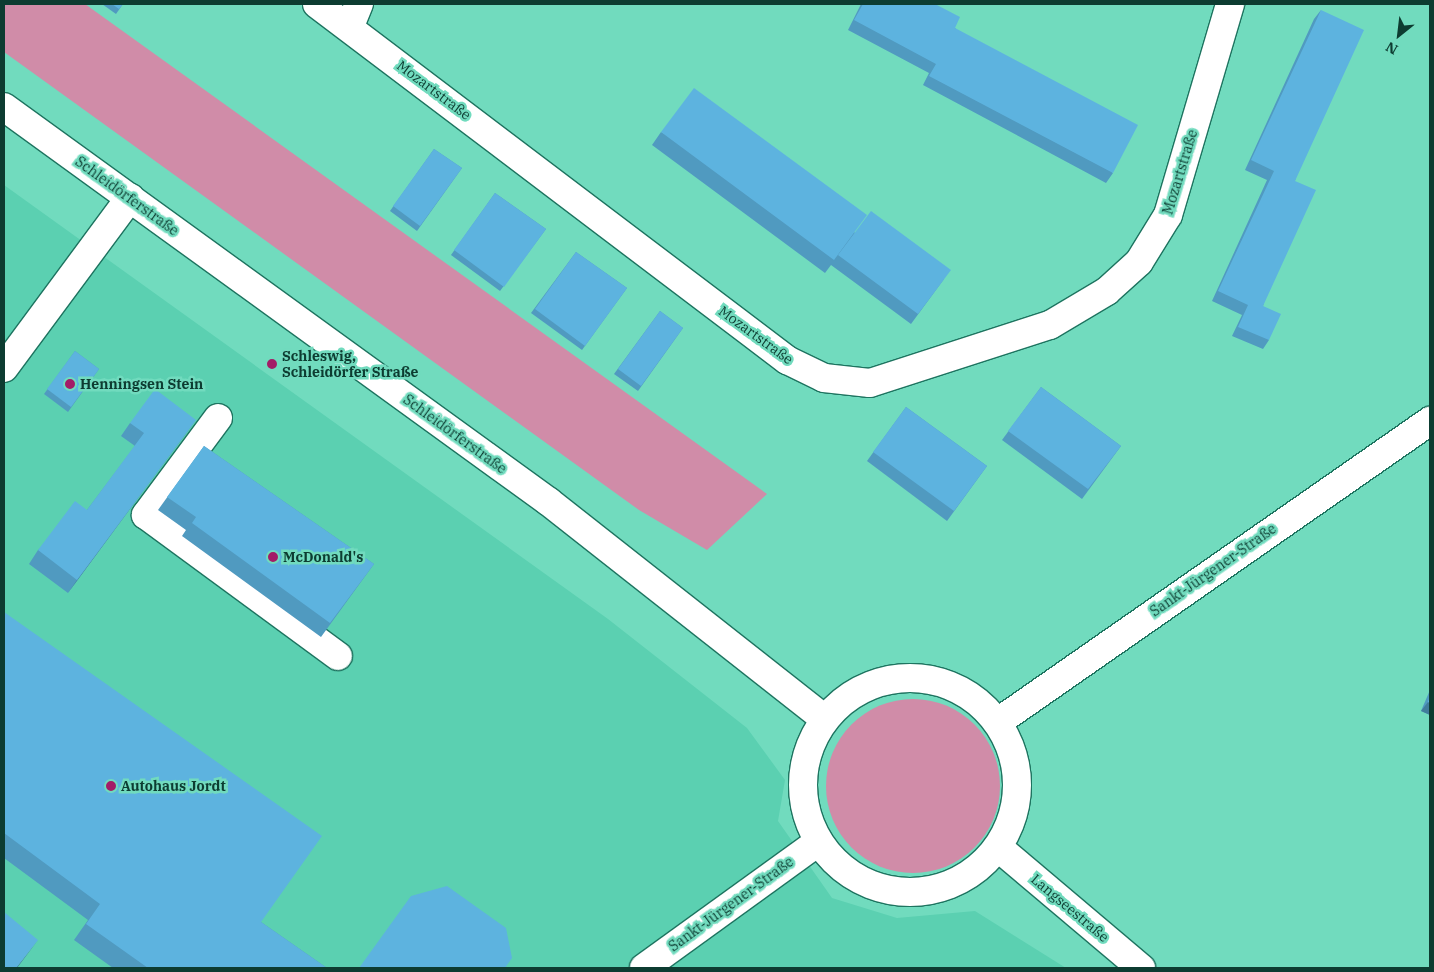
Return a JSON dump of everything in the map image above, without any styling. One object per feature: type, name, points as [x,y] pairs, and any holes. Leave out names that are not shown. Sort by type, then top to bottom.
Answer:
[{"type":"street","name":"Mozartstraße","points":[[317,4],[355,15],[787,360],[824,378],[870,383],[1050,325],[1107,291],[1139,262],[1168,215],[1230,4]]},
{"type":"street","name":"Schleidörferstraße","points":[[4,107],[549,502],[825,719]]},
{"type":"street","points":[[4,368],[130,198]]},
{"type":"street","points":[[218,418],[146,515],[338,656]]},
{"type":"street","name":"Sankt-Jürgener-Straße","points":[[998,722],[1430,421]]},
{"type":"street","points":[[910,678],[943,683],[972,697],[998,722],[1012,750],[1018,783],[1014,817],[999,848],[974,873],[942,888],[907,893],[872,887],[849,873],[818,842],[805,812],[802,779],[809,748],[825,719],[848,697],[878,682],[910,678]]},
{"type":"street","name":"Sankt-Jürgener-Straße","points":[[644,968],[818,842]]},
{"type":"street","name":"Langseestraße","points":[[999,848],[1141,968]]},
{"type":"shaded area","points":[[4,4],[85,4],[767,494],[707,550],[639,510],[4,52]]},
{"type":"shaded area","points":[[4,185],[608,619],[747,728],[785,780],[778,821],[832,898],[897,918],[975,911],[1066,968],[4,968]]},
{"type":"shaded area","points":[[904,699],[922,699],[954,709],[980,731],[990,745],[996,761],[1000,795],[990,827],[968,853],[954,863],[938,869],[922,873],[904,873],[872,863],[846,841],[836,827],[830,811],[826,795],[826,777],[836,745],[858,719],[872,709],[888,703]]},
{"type":"building","points":[[112,4],[123,4],[119,9]]},
{"type":"building","points":[[863,4],[935,4],[960,17],[955,28],[1138,125],[1113,173],[929,76],[936,64],[854,20]]},
{"type":"building","points":[[1321,10],[1364,30],[1295,181],[1316,190],[1263,306],[1281,314],[1269,340],[1238,327],[1248,305],[1218,291],[1274,171],[1251,160]]},
{"type":"building","points":[[694,88],[867,215],[834,260],[661,132]]},
{"type":"building","points":[[434,149],[462,168],[420,226],[393,206]]},
{"type":"building","points":[[495,193],[546,229],[504,287],[454,250]]},
{"type":"building","points":[[871,211],[951,270],[918,314],[838,255]]},
{"type":"building","points":[[576,252],[627,288],[585,346],[535,309]]},
{"type":"building","points":[[660,311],[683,328],[641,386],[618,369]]},
{"type":"building","name":"Henningsen Stein","points":[[75,351],[99,369],[71,407],[47,389]]},
{"type":"building","points":[[1041,387],[1121,446],[1088,489],[1008,431]]},
{"type":"building","points":[[155,389],[196,420],[77,580],[38,550],[75,501],[87,510],[144,433],[130,423]]},
{"type":"building","points":[[906,407],[987,466],[954,511],[873,452]]},
{"type":"building","name":"McDonald's","points":[[204,446],[374,564],[330,623],[192,523],[196,517],[167,497]]},
{"type":"building","name":"Autohaus Jordt","points":[[4,612],[322,836],[261,922],[327,968],[148,968],[86,924],[100,904],[4,833]]},
{"type":"building","points":[[447,886],[506,928],[512,958],[505,968],[359,968],[411,896]]},
{"type":"building","points":[[4,912],[38,940],[16,968],[4,968]]},
{"type":"place","name":"Schleswig, Schleidörfer Straße","points":[[272,364]]},
{"type":"place","name":"Henningsen Stein","points":[[70,384]]},
{"type":"place","name":"McDonald's","points":[[273,557]]},
{"type":"place","name":"Autohaus Jordt","points":[[111,786]]}]
